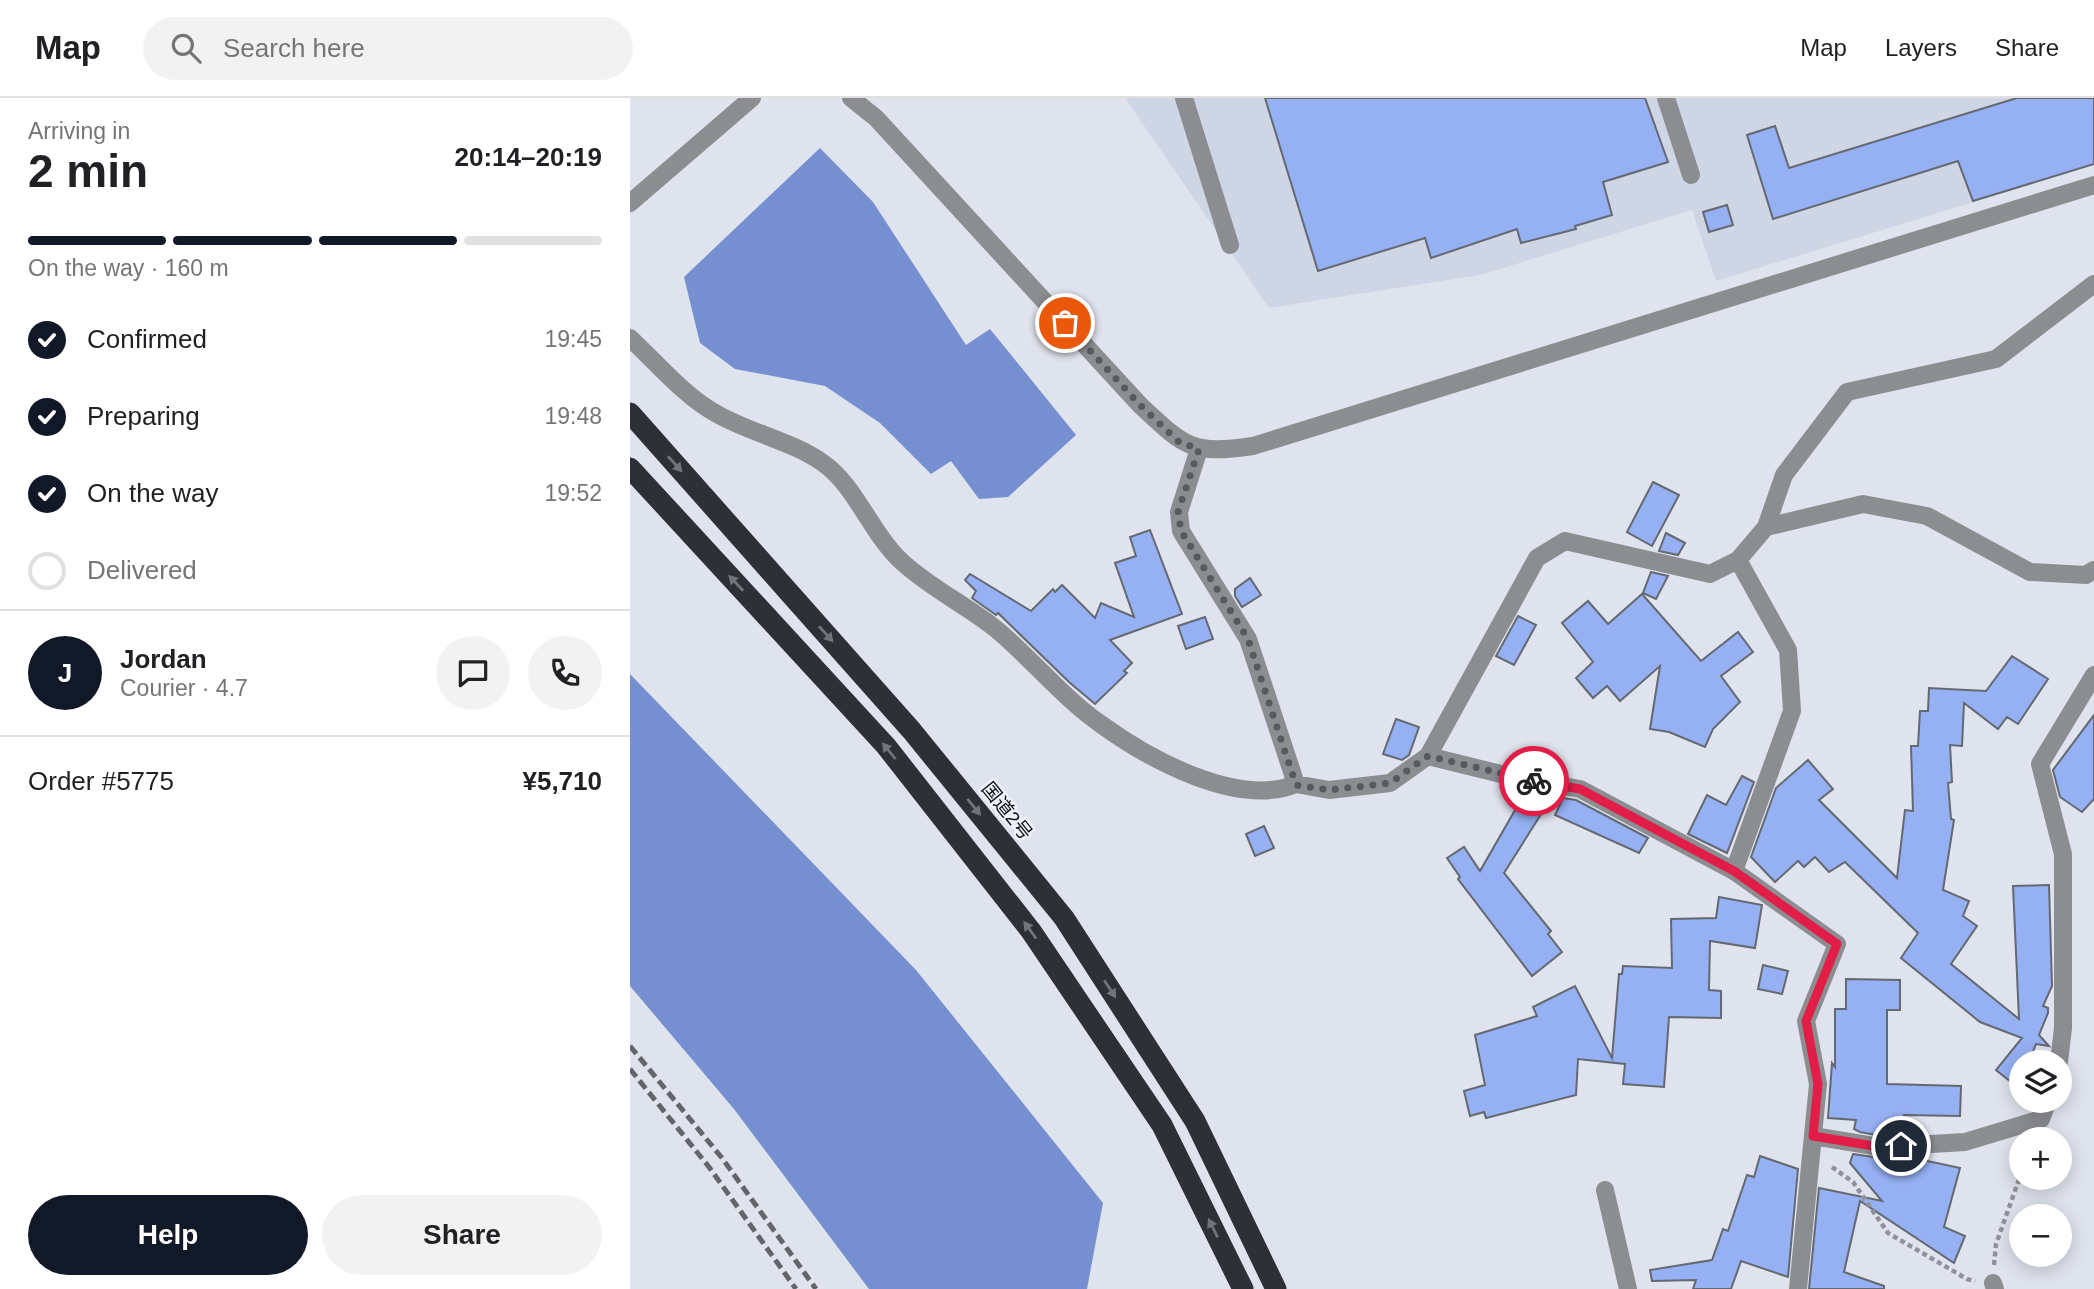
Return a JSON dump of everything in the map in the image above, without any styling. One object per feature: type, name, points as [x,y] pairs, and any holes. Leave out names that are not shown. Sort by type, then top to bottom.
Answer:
[{"type":"highway","name":"国道2号","points":[[630,413],[912,731],[1064,918],[1195,1121],[1276,1289]]},
{"type":"highway","points":[[630,468],[886,746],[1031,931],[1162,1125],[1243,1289]]},
{"type":"street","points":[[630,203],[752,98]]},
{"type":"street","points":[[851,98],[876,118],[1140,405],[1179,442],[1199,449],[1220,451],[1253,446],[2094,185]]},
{"type":"street","points":[[1184,98],[1230,245]]},
{"type":"street","points":[[1666,98],[1691,175]]},
{"type":"street","points":[[630,338],[716,414],[822,461],[839,476],[870,525],[901,561],[995,628],[1100,724],[1136,747],[1213,784],[1267,792],[1296,785],[1329,790],[1390,783],[1428,756],[1537,558],[1565,541],[1710,573],[1738,560],[1766,527],[1784,475],[1847,392],[1996,359],[2094,284]]},
{"type":"street","points":[[1199,449],[1178,512],[1181,531],[1248,639],[1296,785]]},
{"type":"street","points":[[1766,527],[1863,504],[1927,516],[2030,572],[2086,575],[2094,570]]},
{"type":"street","points":[[1734,871],[1792,711],[1788,650],[1738,560]]},
{"type":"street","points":[[2060,1050],[2063,1028],[2063,854],[2040,764],[2094,675]]},
{"type":"street","points":[[1428,756],[1517,778],[1580,789],[1734,871],[1837,944],[1806,1021],[1818,1084],[1798,1289]]},
{"type":"street","points":[[1812,1145],[1880,1147],[1965,1142],[2041,1119],[2043,1113]]},
{"type":"street","points":[[1605,1190],[1628,1289]]},
{"type":"path","points":[[1812,1145],[1853,1182],[1888,1233],[1966,1279],[1994,1286],[1996,1244],[2015,1190]]},
{"type":"shaded area","points":[[1125,98],[2094,98],[2094,165],[1716,281],[1692,210],[1480,275],[1269,308]]},
{"type":"water","points":[[820,148],[873,202],[966,345],[990,329],[1076,435],[1008,497],[979,499],[951,461],[931,474],[880,423],[825,386],[735,369],[700,343],[684,277]]},
{"type":"water","points":[[630,674],[916,970],[1103,1203],[1087,1289],[869,1289],[734,1109],[630,986]]},
{"type":"building","points":[[1265,98],[1645,98],[1668,162],[1603,182],[1612,215],[1575,226],[1576,229],[1521,243],[1517,229],[1431,258],[1425,238],[1318,271]]},
{"type":"building","points":[[2017,98],[2094,98],[2094,164],[1973,201],[1958,161],[1773,219],[1747,135],[1775,126],[1789,168]]},
{"type":"building","points":[[1727,205],[1733,225],[1709,232],[1703,212]]},
{"type":"building","points":[[1653,482],[1679,495],[1652,546],[1627,532]]},
{"type":"building","points":[[1150,530],[1182,614],[1110,640],[1132,663],[1124,671],[1127,673],[1095,704],[998,613],[996,615],[972,598],[976,591],[965,580],[970,574],[1031,611],[1053,589],[1055,592],[1062,585],[1095,618],[1101,603],[1134,617],[1115,563],[1136,556],[1130,537]]},
{"type":"building","points":[[1666,533],[1685,543],[1678,555],[1659,551]]},
{"type":"building","points":[[1651,572],[1668,576],[1656,599],[1643,593]]},
{"type":"building","points":[[1250,578],[1261,595],[1242,607],[1235,596],[1235,589]]},
{"type":"building","points":[[1642,594],[1701,661],[1738,632],[1753,652],[1721,676],[1740,702],[1713,729],[1705,747],[1669,732],[1650,729],[1660,666],[1620,701],[1607,686],[1593,698],[1576,678],[1593,662],[1562,623],[1588,601],[1608,624]]},
{"type":"building","points":[[1518,616],[1536,625],[1514,665],[1496,656]]},
{"type":"building","points":[[1205,617],[1213,639],[1186,649],[1178,626]]},
{"type":"building","points":[[2012,656],[2048,679],[2018,724],[2007,717],[1998,729],[1964,703],[1962,746],[1950,745],[1952,782],[1948,783],[1951,819],[1954,820],[1943,890],[1969,901],[1963,916],[1977,926],[1951,964],[2019,1019],[2013,886],[2049,885],[2052,986],[2043,1006],[2048,1008],[2048,1013],[2039,1035],[2049,1046],[2036,1044],[2034,1050],[2012,1050],[2022,1038],[1980,1022],[1901,958],[1918,933],[1845,862],[1829,872],[1815,857],[1804,867],[1798,861],[1775,882],[1751,857],[1776,788],[1808,760],[1833,789],[1819,800],[1897,878],[1905,810],[1913,811],[1911,746],[1918,746],[1920,711],[1928,711],[1929,688],[1986,691]]},
{"type":"building","points":[[2094,715],[2094,799],[2082,812],[2060,797],[2053,770]]},
{"type":"building","points":[[1396,719],[1419,727],[1409,755],[1402,760],[1383,754]]},
{"type":"building","points":[[1742,776],[1754,782],[1727,853],[1688,834],[1707,795],[1726,805]]},
{"type":"building","points":[[1522,798],[1543,811],[1504,873],[1551,931],[1548,934],[1562,952],[1532,976],[1458,879],[1460,877],[1447,858],[1464,847],[1480,871]]},
{"type":"building","points":[[1563,798],[1576,800],[1648,838],[1639,853],[1555,815]]},
{"type":"building","points":[[1264,826],[1274,848],[1255,856],[1246,834]]},
{"type":"building","points":[[1719,897],[1762,905],[1755,948],[1710,941],[1709,990],[1721,991],[1721,1018],[1669,1017],[1664,1087],[1623,1084],[1625,1064],[1578,1059],[1576,1095],[1486,1118],[1484,1112],[1470,1116],[1464,1091],[1485,1085],[1475,1035],[1537,1016],[1533,1007],[1575,986],[1612,1058],[1619,974],[1622,974],[1623,966],[1672,968],[1671,919],[1716,918]]},
{"type":"building","points":[[1763,965],[1788,971],[1782,994],[1758,989]]},
{"type":"building","points":[[1846,979],[1900,980],[1900,1010],[1887,1010],[1887,1084],[1961,1086],[1960,1116],[1904,1115],[1901,1134],[1881,1136],[1854,1129],[1856,1120],[1828,1118],[1832,1063],[1835,1067],[1835,1009],[1846,1009]]},
{"type":"building","points":[[2009,1054],[2009,1080],[1996,1070]]},
{"type":"building","points":[[1853,1154],[1880,1158],[1909,1157],[1960,1168],[1944,1227],[1965,1236],[1954,1263],[1860,1201],[1844,1272],[1884,1286],[1884,1289],[1809,1289],[1819,1188],[1882,1201],[1850,1163]]},
{"type":"building","points":[[1760,1156],[1798,1169],[1788,1277],[1741,1261],[1731,1289],[1693,1289],[1696,1280],[1652,1281],[1650,1270],[1712,1260],[1723,1229],[1728,1231],[1747,1175],[1754,1177]]},
{"type":"railway","points":[[630,1046],[722,1158],[816,1289]]},
{"type":"railway","points":[[630,1069],[709,1167],[796,1289]]},
{"type":"way so far","points":[[1065,323],[1140,405],[1179,442],[1199,449],[1178,512],[1181,531],[1248,639],[1296,785],[1329,790],[1390,783],[1428,756],[1534,781]]},
{"type":"route","points":[[1534,781],[1580,789],[1734,871],[1837,944],[1806,1021],[1818,1084],[1813,1136],[1880,1147],[1901,1146]]}]
